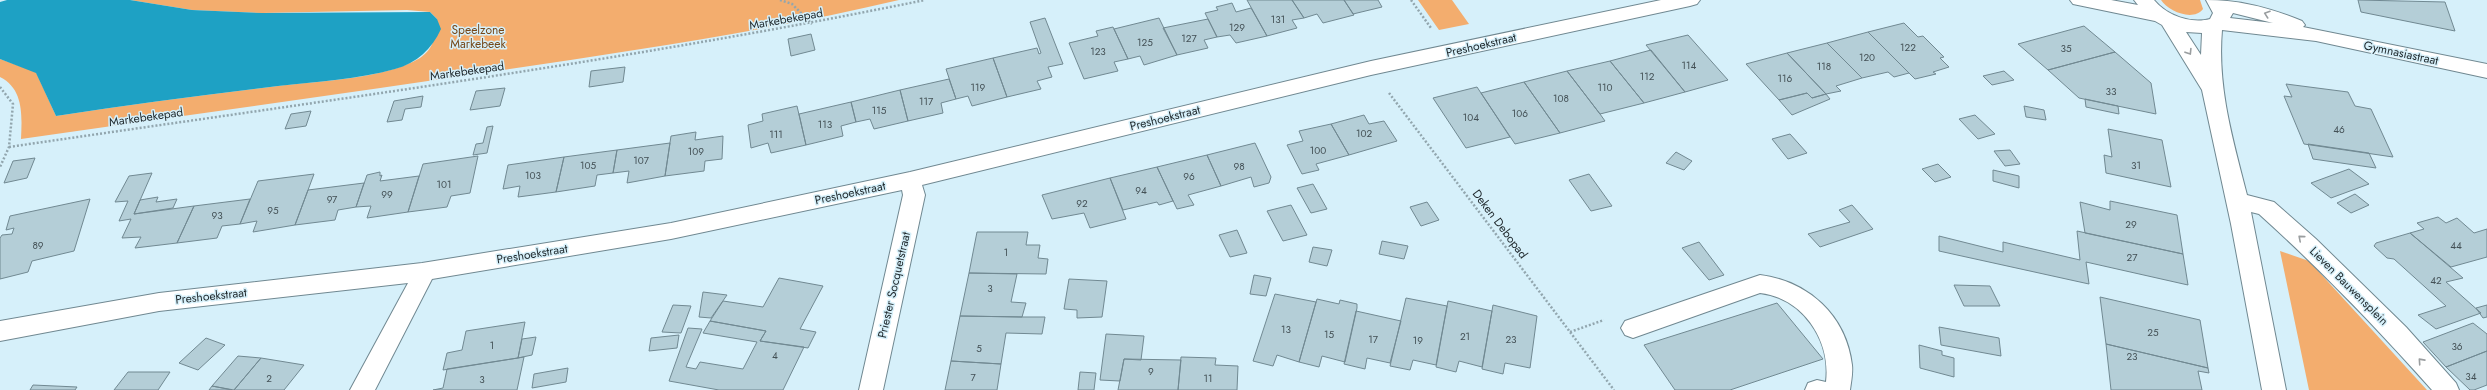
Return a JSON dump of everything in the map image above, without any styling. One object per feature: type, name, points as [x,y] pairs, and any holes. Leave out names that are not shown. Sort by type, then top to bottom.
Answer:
[{"type":"street","name":"Preshoekstraat","points":[[0,331],[159,302],[422,272],[671,231],[910,180],[1371,68],[1690,0]]},
{"type":"street","points":[[2080,0],[2164,18]]},
{"type":"street","points":[[2144,0],[2148,6],[2164,18],[2211,87]]},
{"type":"street","points":[[2218,9],[2210,38],[2211,87],[2237,201],[2274,390]]},
{"type":"street","name":"Gymnasiastraat","points":[[2164,18],[2200,27],[2218,9],[2316,35],[2487,71]]},
{"type":"street","name":"Priester Socquetstraat","points":[[871,390],[914,195],[910,180]]},
{"type":"street","name":"Lieven Bauwensplein","points":[[2237,201],[2266,208],[2308,244],[2397,334],[2447,390]]},
{"type":"street","points":[[362,390],[419,284],[422,272]]},
{"type":"street","points":[[1633,328],[1760,284],[1780,286],[1804,300],[1826,325],[1835,344],[1840,364],[1838,390]]},
{"type":"path","points":[[780,0],[792,4],[812,24]]},
{"type":"path","name":"Markebekepad","points":[[9,147],[651,52],[812,24],[925,0]]},
{"type":"path","name":"Deken Debopad","points":[[1371,68],[1614,390]]},
{"type":"path","points":[[0,87],[13,104],[9,147],[0,167]]},
{"type":"green space","name":"Speelzone Markebeek","points":[[130,0],[899,0],[801,21],[652,47],[443,79],[21,139],[22,121],[20,104],[14,89],[8,82],[0,77],[0,59],[36,72],[56,116],[195,96],[351,78],[389,71],[420,58],[429,50],[436,30],[437,19],[430,12],[407,10],[262,13],[192,10]]},
{"type":"green space","points":[[1418,0],[1452,0],[1469,24],[1439,30]]},
{"type":"green space","points":[[2161,0],[2200,0],[2203,9],[2199,13],[2193,15],[2181,14],[2169,8]]},
{"type":"green space","points":[[2280,251],[2309,261],[2427,390],[2309,390]]},
{"type":"water","points":[[7,0],[130,0],[192,10],[262,13],[430,12],[437,19],[441,29],[433,43],[423,54],[410,63],[395,69],[337,80],[195,96],[56,116],[36,73],[0,59],[0,2]]},
{"type":"building","points":[[1247,0],[1292,0],[1304,18],[1292,20],[1297,28],[1267,36]]},
{"type":"building","points":[[1292,0],[1344,0],[1354,15],[1323,23],[1317,14],[1304,18]]},
{"type":"building","points":[[1344,0],[1378,0],[1382,7],[1353,14]]},
{"type":"building","points":[[2358,0],[2445,2],[2455,31],[2361,12]]},
{"type":"building","points":[[1232,3],[1236,12],[1251,8],[1267,36],[1236,43],[1230,35],[1217,37],[1205,13],[1218,10],[1216,7]]},
{"type":"building","points":[[1045,18],[1063,64],[1048,67],[1052,77],[1037,81],[1041,89],[1007,97],[993,58],[1037,48],[1039,54],[1041,53],[1030,22]]},
{"type":"building","points":[[1159,18],[1177,55],[1144,65],[1140,56],[1128,59],[1114,29]]},
{"type":"building","points":[[1208,19],[1217,37],[1204,40],[1208,48],[1177,55],[1163,28]]},
{"type":"building","points":[[1904,23],[1918,37],[1923,36],[1944,57],[1940,58],[1949,67],[1933,72],[1936,74],[1915,79],[1868,32]]},
{"type":"building","points":[[2084,26],[2115,52],[2048,70],[2018,44]]},
{"type":"building","points":[[1113,27],[1128,59],[1114,62],[1118,71],[1084,79],[1069,43],[1098,36],[1096,31]]},
{"type":"building","points":[[1868,32],[1909,73],[1894,77],[1888,72],[1862,78],[1827,43]]},
{"type":"building","points":[[811,34],[815,50],[791,56],[788,39]]},
{"type":"building","points":[[1688,35],[1728,80],[1685,92],[1646,45]]},
{"type":"building","points":[[1827,43],[1862,78],[1836,86],[1841,91],[1826,94],[1787,53]]},
{"type":"building","points":[[1651,50],[1685,92],[1644,103],[1610,61]]},
{"type":"building","points":[[2115,52],[2151,83],[2156,114],[2079,98],[2048,70]]},
{"type":"building","points":[[1787,53],[1826,94],[1812,98],[1807,93],[1779,100],[1746,64]]},
{"type":"building","points":[[993,58],[1007,97],[972,106],[968,96],[956,99],[946,69]]},
{"type":"building","points":[[1610,61],[1644,103],[1600,114],[1567,71]]},
{"type":"building","points":[[625,67],[623,82],[589,87],[591,71]]},
{"type":"building","points":[[1567,71],[1605,121],[1560,133],[1524,82]]},
{"type":"building","points":[[2004,71],[2014,80],[1992,85],[1983,76]]},
{"type":"building","points":[[949,79],[956,99],[941,103],[943,113],[908,121],[900,90]]},
{"type":"building","points":[[1524,82],[1560,133],[1515,144],[1481,93]]},
{"type":"building","points":[[2286,84],[2348,92],[2355,106],[2371,109],[2393,157],[2304,144],[2284,96],[2292,97]]},
{"type":"building","points":[[1477,87],[1510,137],[1466,148],[1433,98]]},
{"type":"building","points":[[505,88],[500,106],[470,110],[476,91]]},
{"type":"building","points":[[900,90],[908,121],[874,129],[870,119],[856,122],[851,102]]},
{"type":"building","points":[[1807,93],[1812,98],[1826,94],[1830,99],[1792,115],[1779,100]]},
{"type":"building","points":[[423,96],[421,107],[405,109],[402,120],[387,122],[394,101]]},
{"type":"building","points":[[2085,99],[2118,106],[2119,114],[2086,107]]},
{"type":"building","points":[[851,102],[856,122],[841,126],[843,136],[806,145],[799,114]]},
{"type":"building","points":[[797,106],[806,145],[771,153],[768,143],[751,148],[748,125],[763,121],[762,114]]},
{"type":"building","points":[[2024,106],[2044,110],[2046,120],[2026,117]]},
{"type":"building","points":[[311,111],[306,126],[285,129],[291,114]]},
{"type":"building","points":[[1364,115],[1369,124],[1384,121],[1397,141],[1349,155],[1331,124]]},
{"type":"building","points":[[1975,115],[1995,134],[1978,139],[1959,119]]},
{"type":"building","points":[[1331,124],[1349,155],[1316,164],[1319,170],[1302,174],[1287,145],[1303,141],[1299,131]]},
{"type":"building","points":[[493,126],[487,153],[473,155],[476,144],[483,143],[487,127]]},
{"type":"building","points":[[2108,129],[2162,140],[2171,187],[2106,173],[2104,155],[2112,157]]},
{"type":"building","points":[[696,132],[695,140],[723,136],[722,159],[705,161],[704,171],[665,176],[671,136]]},
{"type":"building","points":[[1790,134],[1807,153],[1788,159],[1772,139]]},
{"type":"building","points":[[670,143],[665,176],[627,183],[629,171],[613,173],[617,150]]},
{"type":"building","points":[[1255,143],[1271,177],[1269,183],[1254,187],[1251,177],[1221,186],[1207,155]]},
{"type":"building","points":[[2308,144],[2369,153],[2376,168],[2313,159]]},
{"type":"building","points":[[617,150],[613,173],[597,175],[595,186],[556,192],[564,157]]},
{"type":"building","points":[[2010,150],[2020,164],[2005,166],[1994,151]]},
{"type":"building","points":[[1676,152],[1692,161],[1684,170],[1666,163]]},
{"type":"building","points":[[1207,155],[1221,186],[1188,195],[1194,205],[1177,209],[1157,167]]},
{"type":"building","points":[[478,156],[470,193],[451,196],[447,207],[408,212],[423,164]]},
{"type":"building","points":[[564,157],[556,192],[518,197],[520,186],[503,189],[508,165]]},
{"type":"building","points":[[35,158],[27,178],[4,183],[13,161]]},
{"type":"building","points":[[1938,164],[1951,177],[1935,182],[1922,169]]},
{"type":"building","points":[[1157,167],[1173,201],[1159,205],[1157,202],[1123,210],[1110,178]]},
{"type":"building","points":[[2349,169],[2369,184],[2331,198],[2311,183]]},
{"type":"building","points":[[1993,170],[2019,176],[2019,188],[1993,181]]},
{"type":"building","points":[[380,172],[380,176],[382,175],[380,181],[419,176],[408,212],[367,218],[371,206],[356,207],[367,175]]},
{"type":"building","points":[[152,173],[134,214],[194,206],[177,243],[135,248],[141,237],[122,238],[131,219],[119,221],[128,201],[115,202],[129,176]]},
{"type":"building","points":[[314,174],[295,225],[253,232],[257,221],[240,224],[258,181]]},
{"type":"building","points":[[1589,174],[1612,206],[1591,211],[1569,180]]},
{"type":"building","points":[[1110,178],[1126,219],[1090,228],[1084,213],[1052,219],[1042,195]]},
{"type":"building","points":[[364,183],[356,207],[338,210],[335,220],[295,225],[308,190]]},
{"type":"building","points":[[1313,184],[1327,209],[1311,213],[1297,188]]},
{"type":"building","points":[[2355,194],[2369,205],[2351,213],[2337,203]]},
{"type":"building","points":[[158,197],[156,202],[177,199],[173,208],[134,214],[140,200]]},
{"type":"building","points":[[90,199],[74,251],[32,261],[28,272],[0,279],[0,238],[2,235],[12,234],[14,228],[6,230],[10,216]]},
{"type":"building","points":[[250,199],[240,224],[222,226],[217,238],[177,243],[194,206]]},
{"type":"building","points":[[2110,201],[2177,215],[2183,254],[2085,233],[2080,202],[2110,210]]},
{"type":"building","points":[[1427,202],[1439,220],[1421,226],[1410,207]]},
{"type":"building","points":[[1291,205],[1307,235],[1283,241],[1267,211]]},
{"type":"building","points":[[1852,205],[1873,229],[1820,247],[1808,234],[1850,222],[1839,210]]},
{"type":"building","points":[[2438,217],[2446,223],[2457,218],[2474,233],[2487,229],[2487,257],[2451,267],[2410,233],[2424,229],[2417,223]]},
{"type":"building","points":[[1237,230],[1247,253],[1230,257],[1219,235]]},
{"type":"building","points":[[2077,231],[2183,254],[2188,285],[2086,262],[2089,284],[1939,251],[1939,236],[2003,252],[2003,242],[2080,260]]},
{"type":"building","points":[[977,232],[1028,232],[1026,245],[1040,245],[1038,258],[1048,259],[1046,274],[969,273]]},
{"type":"building","points":[[2410,233],[2463,278],[2446,282],[2481,313],[2436,329],[2418,315],[2446,306],[2394,259],[2387,258],[2374,246],[2376,243]]},
{"type":"building","points":[[1382,241],[1408,246],[1404,259],[1379,254]]},
{"type":"building","points":[[1699,242],[1724,275],[1709,280],[1682,248]]},
{"type":"building","points":[[1313,247],[1332,250],[1327,266],[1309,262]]},
{"type":"building","points":[[969,273],[1017,274],[1011,302],[1026,303],[1022,317],[960,316]]},
{"type":"building","points":[[1254,275],[1271,278],[1266,296],[1250,294]]},
{"type":"building","points":[[779,278],[823,286],[800,329],[816,332],[808,348],[760,341],[766,331],[710,321],[723,301],[763,307]]},
{"type":"building","points":[[1069,279],[1107,281],[1102,317],[1077,318],[1077,310],[1064,309]]},
{"type":"building","points":[[1954,285],[1990,286],[2000,306],[1964,306]]},
{"type":"building","points":[[703,292],[727,295],[711,318],[699,317]]},
{"type":"building","points":[[1275,294],[1316,302],[1299,362],[1277,355],[1273,366],[1253,361]]},
{"type":"building","points":[[2100,297],[2200,320],[2208,368],[2106,344]]},
{"type":"building","points":[[1406,298],[1447,306],[1436,365],[1413,360],[1410,370],[1390,366]]},
{"type":"building","points":[[1317,299],[1339,304],[1340,300],[1357,304],[1345,362],[1322,356],[1319,367],[1299,362]]},
{"type":"building","points":[[1448,301],[1492,311],[1482,367],[1459,361],[1456,372],[1436,367]]},
{"type":"building","points":[[1777,303],[1823,359],[1730,390],[1675,390],[1644,345]]},
{"type":"building","points":[[673,305],[691,306],[681,333],[662,332]]},
{"type":"building","points":[[1493,305],[1537,316],[1530,368],[1505,363],[1503,374],[1482,369]]},
{"type":"building","points":[[2487,305],[2487,317],[2483,318],[2476,308]]},
{"type":"building","points":[[1356,311],[1401,321],[1390,363],[1367,358],[1365,369],[1344,364]]},
{"type":"building","points":[[960,316],[1045,317],[1042,334],[1006,333],[1001,364],[951,361]]},
{"type":"building","points":[[710,321],[766,331],[760,341],[804,347],[783,390],[719,390],[669,381],[688,328],[702,329],[686,367],[696,369],[700,362],[743,369],[757,342],[703,333]]},
{"type":"building","points":[[525,322],[518,358],[443,370],[447,353],[462,350],[466,331]]},
{"type":"building","points":[[2473,323],[2487,334],[2487,351],[2446,367],[2423,342]]},
{"type":"building","points":[[1939,327],[1999,338],[2001,356],[1941,345]]},
{"type":"building","points":[[1106,334],[1144,336],[1141,360],[1124,359],[1120,381],[1100,380]]},
{"type":"building","points":[[679,335],[677,348],[649,351],[651,338]]},
{"type":"building","points":[[536,337],[532,355],[518,358],[522,339]]},
{"type":"building","points":[[206,338],[225,345],[198,370],[179,363]]},
{"type":"building","points":[[2106,344],[2208,368],[2209,373],[2198,371],[2202,390],[2111,390]]},
{"type":"building","points":[[1919,345],[1942,351],[1942,355],[1954,358],[1954,377],[1920,368]]},
{"type":"building","points":[[2487,351],[2487,385],[2470,390],[2446,367]]},
{"type":"building","points":[[238,356],[261,358],[234,390],[212,386]]},
{"type":"building","points":[[524,357],[517,390],[433,390],[443,388],[447,369]]},
{"type":"building","points":[[1181,357],[1216,358],[1215,365],[1238,366],[1237,390],[1178,390]]},
{"type":"building","points":[[261,358],[304,365],[284,390],[234,390]]},
{"type":"building","points":[[1124,359],[1181,360],[1178,390],[1118,390]]},
{"type":"building","points":[[951,361],[1001,364],[997,390],[945,390]]},
{"type":"building","points":[[568,368],[566,382],[532,388],[534,374]]},
{"type":"building","points":[[128,372],[170,372],[158,390],[114,390]]},
{"type":"building","points":[[1080,372],[1096,373],[1094,390],[1078,390]]},
{"type":"building","points":[[33,385],[77,387],[75,390],[30,390]]},
{"type":"building","points":[[212,386],[232,390],[209,390]]}]
